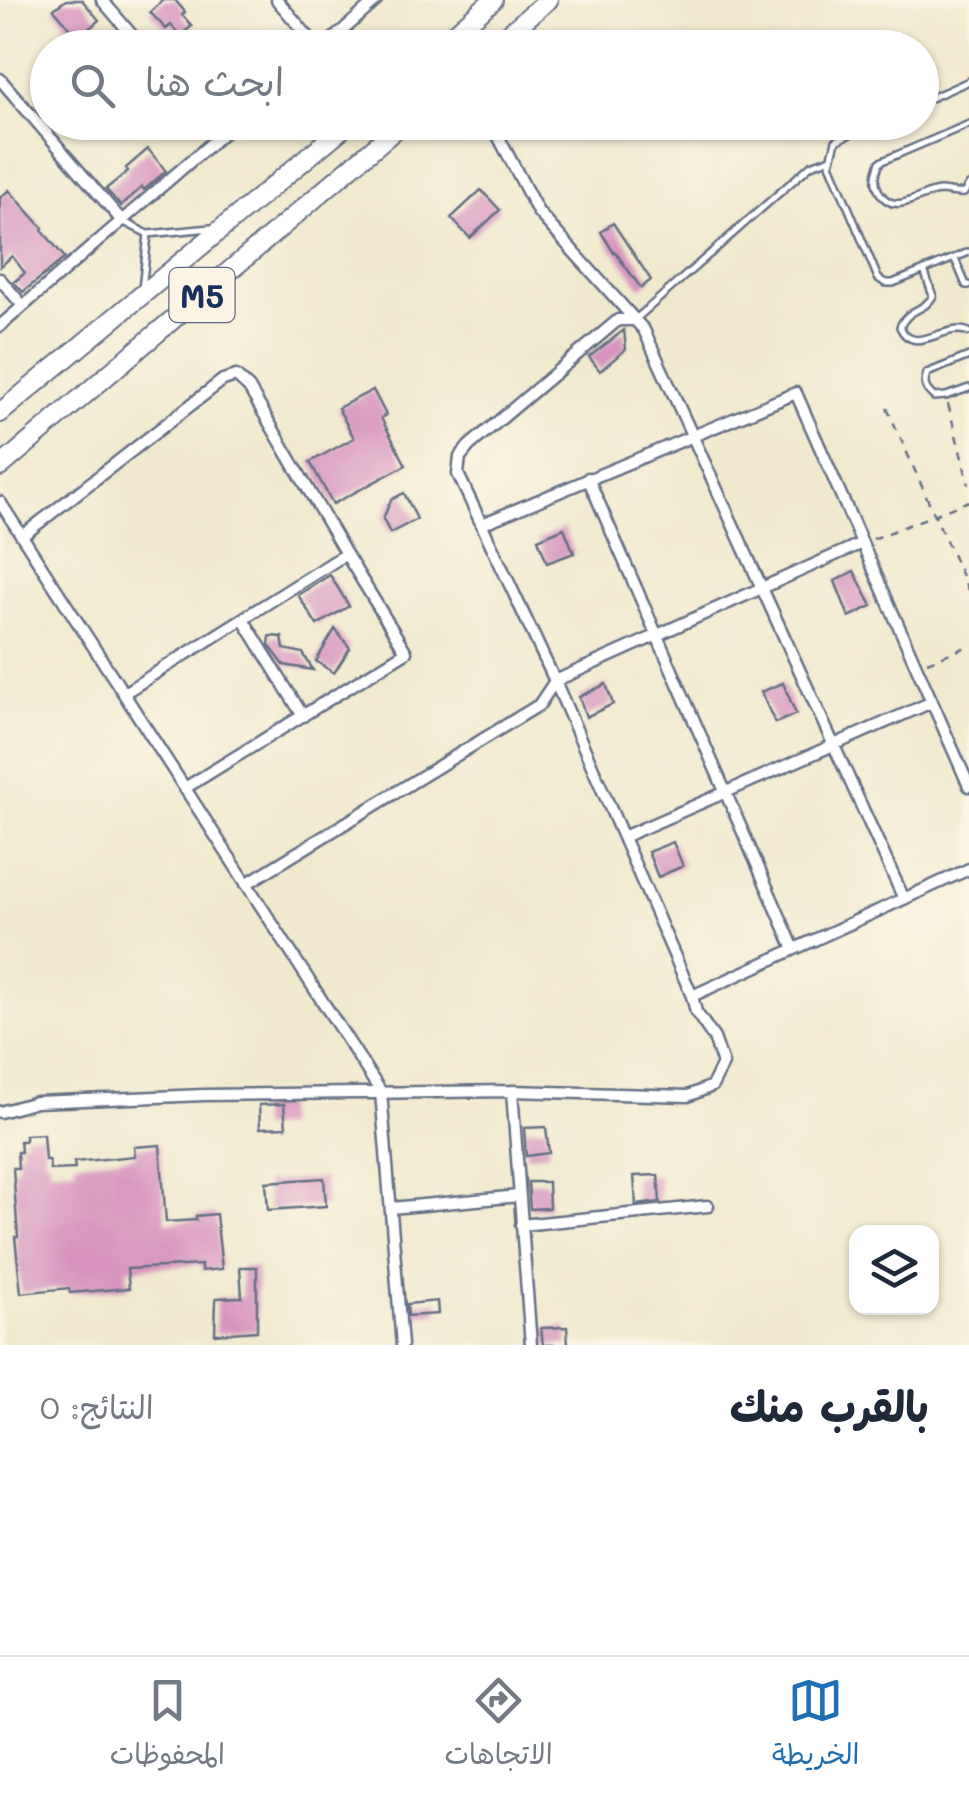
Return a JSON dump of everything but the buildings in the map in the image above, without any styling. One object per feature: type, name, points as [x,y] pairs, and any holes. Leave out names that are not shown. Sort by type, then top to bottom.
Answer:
[{"type":"highway","points":[[459,30],[493,0]]},
{"type":"highway","points":[[513,30],[548,0]]},
{"type":"highway","name":"M5","points":[[0,413],[328,140]]},
{"type":"highway","name":"M5","points":[[0,467],[383,140]]},
{"type":"street","points":[[102,0],[128,30]]},
{"type":"street","points":[[276,0],[304,30]]},
{"type":"street","points":[[342,30],[377,0]]},
{"type":"street","points":[[0,79],[30,114]]},
{"type":"street","points":[[52,140],[122,221]]},
{"type":"street","points":[[0,326],[216,140]]},
{"type":"street","points":[[500,140],[538,212],[644,330],[904,899]]},
{"type":"street","points":[[0,278],[24,306]]},
{"type":"street","points":[[0,1112],[36,1102],[204,1095],[512,1091],[688,1096],[712,1086],[723,1064],[714,1038],[696,1012],[555,681],[458,474],[460,458],[469,446],[618,320],[635,320]]},
{"type":"street","points":[[22,536],[224,380],[236,376],[249,388],[406,652],[185,788]]},
{"type":"street","points":[[482,524],[796,393],[969,786]]},
{"type":"street","points":[[588,478],[794,949]]},
{"type":"street","points":[[0,502],[381,1092],[402,1345]]},
{"type":"street","points":[[246,884],[538,705],[555,681],[862,543]]},
{"type":"street","points":[[124,693],[346,554]]},
{"type":"street","points":[[243,619],[303,716]]},
{"type":"street","points":[[623,837],[932,702]]},
{"type":"street","points":[[692,996],[969,870]]},
{"type":"street","points":[[512,1091],[531,1345]]},
{"type":"street","points":[[390,1208],[519,1196]]},
{"type":"street","points":[[521,1225],[708,1206]]},
{"type":"lane","points":[[939,94],[969,81]]},
{"type":"lane","points":[[939,137],[969,124]]},
{"type":"lane","points":[[836,140],[830,164],[878,278],[892,283],[969,252]]},
{"type":"lane","points":[[932,140],[880,162],[875,184],[882,196],[890,204],[901,204],[933,192],[964,193],[969,185]]},
{"type":"lane","points":[[635,320],[811,165],[832,158]]},
{"type":"lane","points":[[122,221],[148,234],[224,227]]},
{"type":"lane","points":[[141,296],[148,234]]},
{"type":"lane","points":[[955,258],[969,286]]},
{"type":"lane","points":[[924,270],[933,296],[928,304],[903,319],[900,327],[904,335],[912,341],[957,328],[969,332]]},
{"type":"lane","points":[[969,356],[927,373],[924,383],[934,396],[969,388]]},
{"type":"path","points":[[946,396],[969,484]]},
{"type":"path","points":[[887,408],[969,592]]},
{"type":"path","points":[[862,543],[969,501]]},
{"type":"path","points":[[916,666],[969,646]]}]
